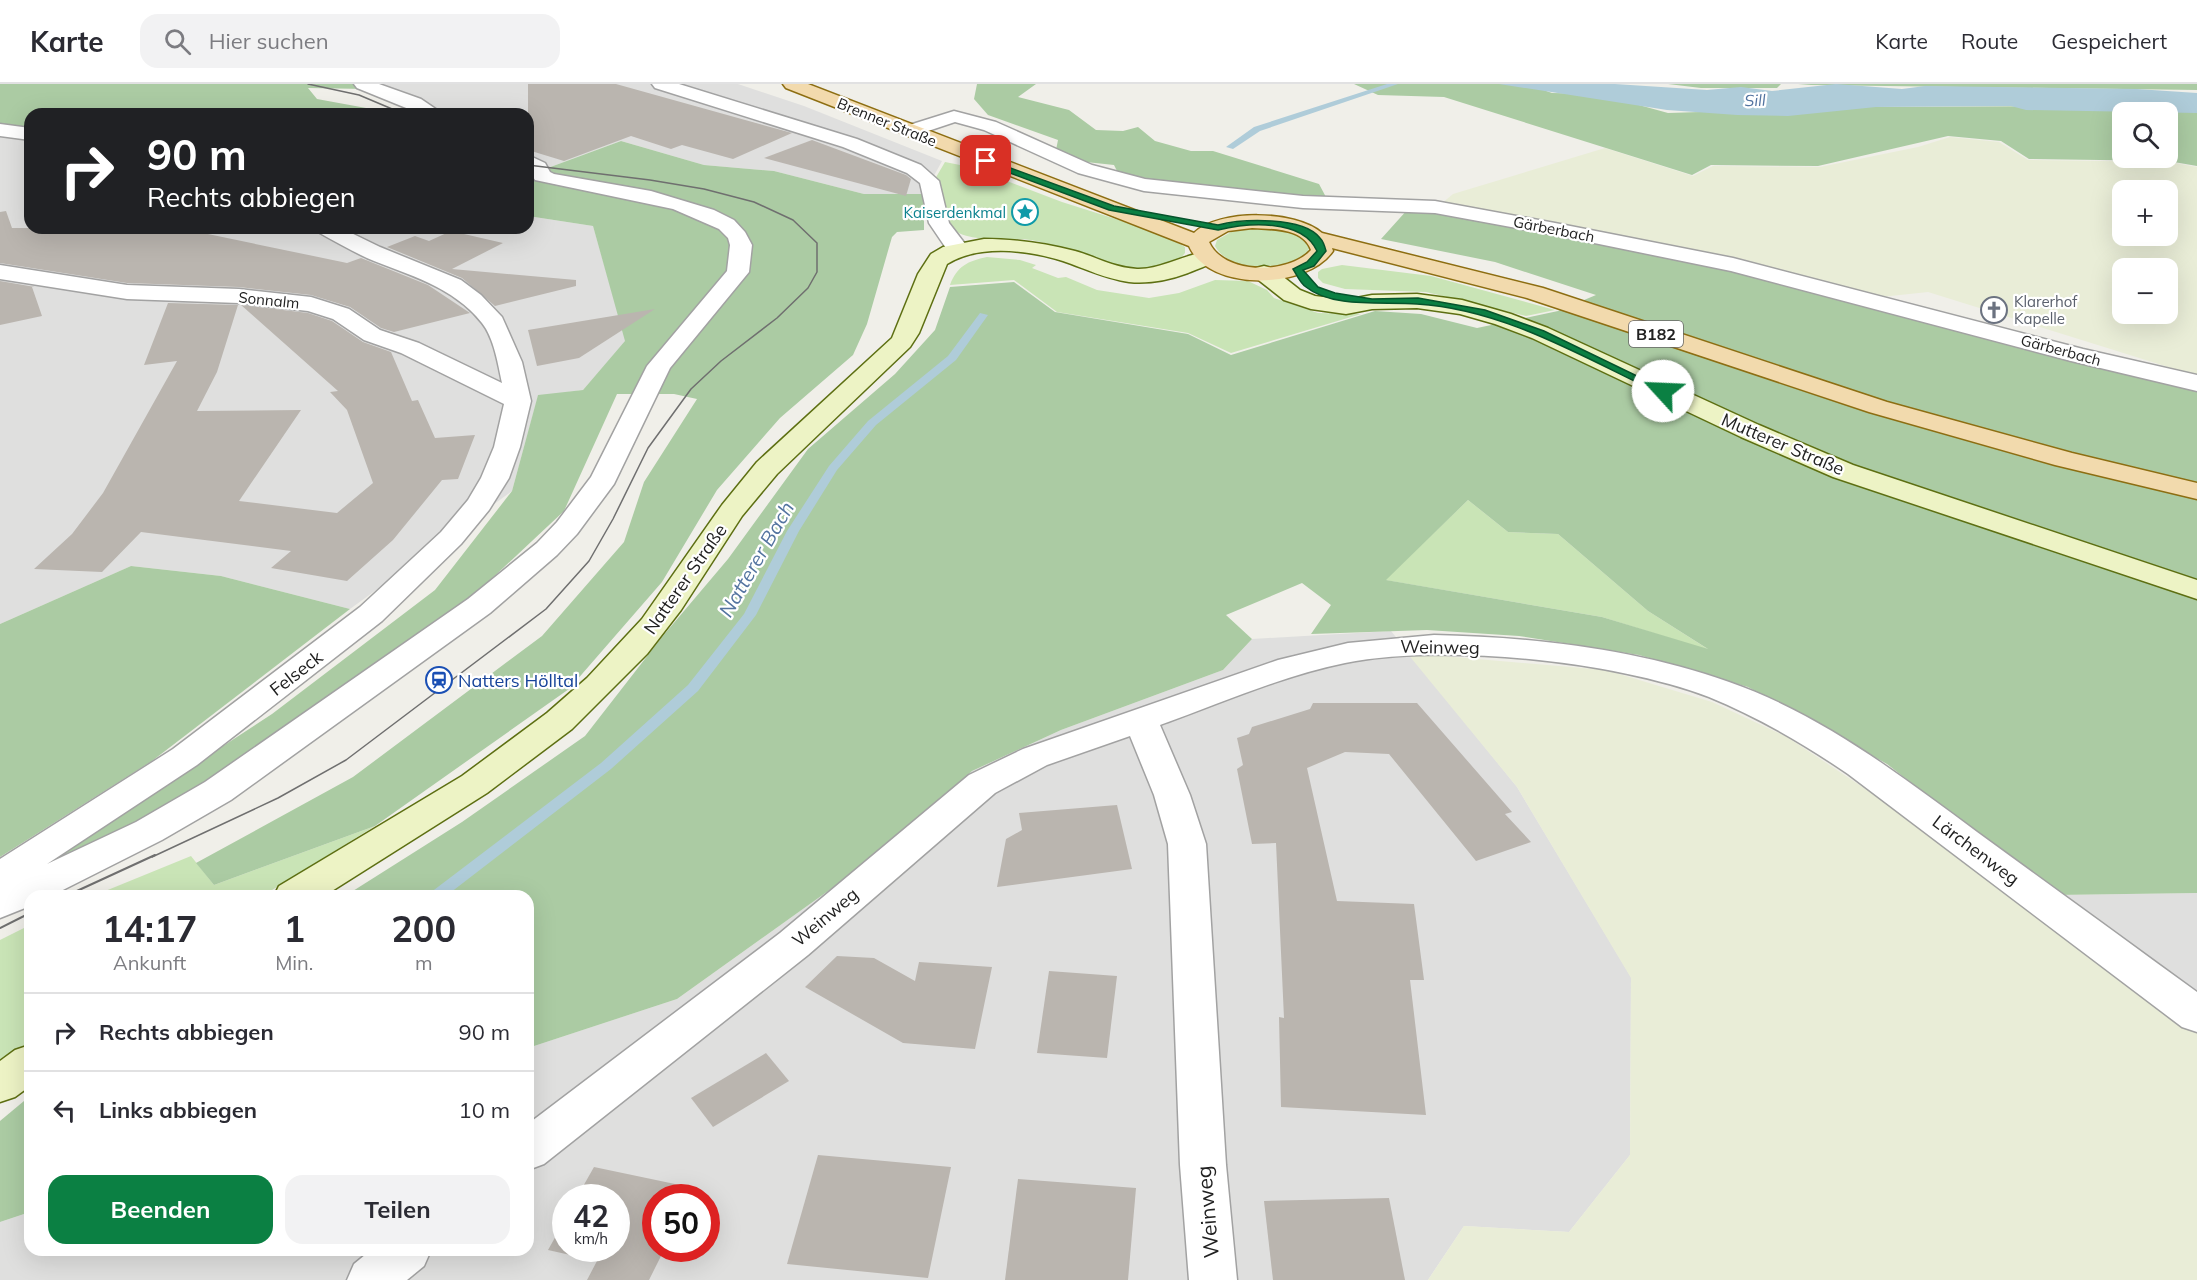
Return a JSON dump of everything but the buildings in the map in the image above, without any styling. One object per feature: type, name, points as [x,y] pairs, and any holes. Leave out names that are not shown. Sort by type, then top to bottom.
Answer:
[{"type":"main road","name":"Brenner Straße","points":[[771,84],[831,99]]},
{"type":"main road","name":"Brenner Straße","points":[[792,84],[1112,208],[1201,250]]},
{"type":"main road","name":"Brenner Straße","points":[[1112,208],[1218,227]]},
{"type":"main road","name":"B182","points":[[1318,248],[1297,269],[1264,273],[1232,269],[1201,250],[1208,231],[1234,223],[1271,223],[1305,231],[1318,248],[1431,268],[1535,293],[1878,407],[2054,456],[2197,491]]},
{"type":"street","points":[[363,84],[424,108]]},
{"type":"street","points":[[661,84],[850,143],[914,169],[929,181],[939,222],[958,249]]},
{"type":"street","name":"Gärberbach","points":[[910,131],[954,116],[990,126],[1085,169],[1144,185],[1303,202],[1435,207],[1555,229],[1733,265],[2080,356],[2197,383]]},
{"type":"street","points":[[0,130],[24,133]]},
{"type":"street","points":[[29,890],[149,831],[218,790],[479,606],[547,549],[589,501],[604,478],[659,366],[738,272],[742,259],[740,245],[738,236],[724,223],[697,211],[633,193],[551,179],[542,176],[538,167],[534,165]]},
{"type":"street","points":[[337,234],[372,252],[453,285],[473,300],[499,330],[510,362],[518,401]]},
{"type":"street","name":"Natterer Straße","points":[[304,890],[484,778],[544,735],[579,706],[637,646],[660,617],[727,519],[765,469],[902,342],[915,319],[931,270],[939,258],[958,249],[993,246],[1030,249],[1068,256],[1110,272],[1133,276],[1171,272],[1201,250]]},
{"type":"street","name":"Natterer Straße","points":[[1030,249],[1053,264],[1089,279],[1126,289],[1164,288],[1232,269]]},
{"type":"street","name":"Mutterer Straße","points":[[1297,269],[1314,289],[1334,296],[1372,302],[1442,303],[1503,318],[1843,471],[2197,590]]},
{"type":"street","name":"Sonnalm","points":[[0,272],[127,292],[239,296],[311,304],[341,314],[372,336],[417,351],[518,401]]},
{"type":"street","name":"Mutterer Straße","points":[[1264,273],[1292,295],[1311,302],[1346,306],[1372,302]]},
{"type":"street","name":"Felseck","points":[[0,877],[185,757],[321,654],[401,588],[452,538],[489,489],[504,456],[518,401]]},
{"type":"street","name":"Weinweg","points":[[534,1145],[794,944],[982,784],[1035,757],[1327,655],[1364,648],[1450,645],[1568,655],[1664,674],[1745,700]]},
{"type":"street","name":"Lärchenweg","points":[[1745,700],[1803,729],[1865,768],[2197,1015]]},
{"type":"street","name":"Weinweg","points":[[1141,720],[1175,802],[1186,844],[1203,1165],[1213,1280]]},
{"type":"street","points":[[0,904],[24,892]]},
{"type":"street","points":[[0,1084],[24,1067]]},
{"type":"street","points":[[371,1280],[400,1256]]},
{"type":"shaded area","points":[[360,84],[738,84],[804,106],[942,161],[924,194],[864,194],[774,171],[704,165],[621,141],[545,169],[534,163],[534,108],[421,108]]},
{"type":"shaded area","points":[[0,124],[24,128],[24,234],[534,234],[534,217],[593,226],[626,341],[583,390],[538,396],[512,491],[350,609],[221,576],[131,566],[0,624]]},
{"type":"shaded area","points":[[1391,631],[1517,787],[1631,977],[1630,1155],[1569,1232],[1464,1226],[1428,1280],[0,1280],[0,1222],[24,1214],[24,1256],[534,1256],[534,1046],[677,999],[898,841],[972,771],[1061,730],[1223,670],[1252,639]]},
{"type":"shaded area","points":[[2197,893],[2197,1030],[2055,895]]},
{"type":"green space","points":[[0,84],[360,84],[366,89],[308,88],[317,99],[366,108],[24,108],[24,128],[0,124]]},
{"type":"green space","points":[[977,84],[1036,84],[1018,97],[1069,110],[1096,130],[1123,131],[1138,127],[1155,141],[1191,151],[1213,151],[1319,184],[1327,199],[1157,180],[1118,173],[1114,165],[1086,162],[1056,150],[1058,140],[988,115],[974,99]]},
{"type":"green space","points":[[1354,84],[1526,84],[1552,93],[1599,94],[1668,113],[1859,107],[2112,106],[2112,160],[2029,159],[2001,141],[1948,136],[1818,166],[1711,165],[1692,175],[1444,97],[1378,95]]},
{"type":"green space","points":[[1668,84],[1781,84],[1777,88],[1701,88]]},
{"type":"green space","points":[[1798,84],[2197,84],[2197,90],[1811,85]]},
{"type":"green space","points":[[2178,108],[2197,109],[2197,166],[2178,163]]},
{"type":"green space","points":[[1950,137],[1999,142],[2028,160],[2112,161],[2112,168],[2178,168],[2178,164],[2197,167],[2197,376],[1928,292],[1881,297],[1441,204],[1453,194],[1605,148],[1693,176],[1713,166],[1820,167],[1918,147]]},
{"type":"green space","points":[[621,141],[704,165],[774,171],[864,194],[924,194],[924,230],[897,232],[892,237],[867,324],[853,355],[780,418],[717,490],[662,582],[569,689],[375,826],[214,885],[196,863],[353,777],[542,636],[624,542],[644,482],[697,399],[674,394],[617,394],[564,511],[470,599],[206,792],[0,892],[272,714],[435,590],[512,491],[538,395],[583,390],[625,341],[593,226],[534,217],[534,168],[545,169]]},
{"type":"green space","points":[[945,162],[970,167],[1062,202],[1163,234],[1185,247],[1185,253],[1181,258],[1169,264],[1155,268],[1121,268],[1031,240],[986,239],[964,235],[946,224],[935,179]]},
{"type":"green space","points":[[1408,209],[1695,261],[2197,389],[2197,893],[2055,895],[1887,764],[1748,687],[1639,655],[1519,636],[1427,630],[1311,634],[1331,605],[1302,583],[1226,615],[1252,639],[1223,670],[1061,730],[972,771],[898,841],[677,999],[534,1046],[534,890],[354,890],[462,822],[585,736],[662,637],[728,559],[808,449],[895,374],[935,330],[950,287],[1014,282],[1055,312],[1188,334],[1231,355],[1375,311],[1421,314],[1477,328],[1558,311],[1596,295],[1495,262],[1381,239]],"holes":[[[1468,500],[1508,532],[1558,534],[1648,611],[1708,649],[1602,617],[1386,580]]]},
{"type":"green space","points":[[1259,228],[1281,230],[1300,237],[1309,248],[1307,255],[1285,264],[1258,267],[1232,261],[1222,255],[1215,246],[1217,240],[1233,231]]},
{"type":"green space","points":[[987,257],[1020,260],[1036,265],[1032,268],[1058,278],[1066,277],[1097,290],[1149,298],[1179,293],[1215,280],[1248,281],[1267,290],[1274,298],[1318,313],[1361,314],[1231,353],[1188,333],[1057,312],[1014,280],[950,285],[956,273],[964,265]]},
{"type":"green space","points":[[1342,265],[1431,276],[1555,310],[1526,316],[1426,292],[1345,289],[1323,283],[1318,278],[1318,272],[1322,269]]},
{"type":"green space","points":[[1468,500],[1508,532],[1558,534],[1648,611],[1711,651],[1602,617],[1385,580]]},
{"type":"green space","points":[[131,566],[221,576],[350,609],[152,761],[0,857],[0,624]]},
{"type":"green space","points":[[1407,653],[1606,670],[1712,702],[1787,737],[1941,839],[2197,1030],[2197,1280],[1428,1280],[1464,1226],[1569,1232],[1630,1155],[1631,978],[1517,787]]},
{"type":"green space","points":[[375,826],[272,890],[108,890],[191,856],[214,885]]},
{"type":"green space","points":[[24,928],[24,1047],[0,1062],[0,940]]},
{"type":"green space","points":[[24,1101],[24,1214],[0,1222],[0,1121]]},
{"type":"water","name":"Sill","points":[[1499,84],[1615,84],[1707,90],[1741,87],[1772,91],[1836,84],[1902,89],[1925,86],[2137,89],[2197,93],[2197,113],[2178,113],[2178,102],[2112,102],[2112,112],[2026,110],[2011,106],[1876,107],[1788,116],[1667,110]]},
{"type":"waterway","name":"Natterer Bach","points":[[1230,147],[1257,129],[1394,84]]},
{"type":"waterway","name":"Natterer Bach","points":[[442,890],[606,766],[693,688],[750,615],[793,531],[833,468],[872,423],[952,358],[983,315]]},
{"type":"tram line","points":[[308,84],[359,95],[390,108]]},
{"type":"tram line","points":[[152,857],[278,798],[346,760],[546,609],[589,561],[613,519],[648,448],[691,389],[721,361],[777,318],[808,288],[817,272],[817,243],[793,220],[754,202],[704,189],[650,180],[534,166]]},
{"type":"tram line","points":[[79,890],[155,855]]},
{"type":"tram line","points":[[0,928],[24,916]]},
{"type":"place","name":"Kaiserdenkmal","points":[[1025,212]]},
{"type":"place","name":"Klarerhof Kapelle","points":[[1994,310]]},
{"type":"place","name":"Natters Hölltal","points":[[439,680]]},
{"type":"route","points":[[986,161],[1045,185],[1112,208],[1218,227],[1252,222],[1290,226],[1305,231],[1321,244],[1322,251],[1319,257],[1310,264],[1297,269],[1314,289],[1334,296],[1372,302],[1442,303],[1503,318],[1663,391]]}]
